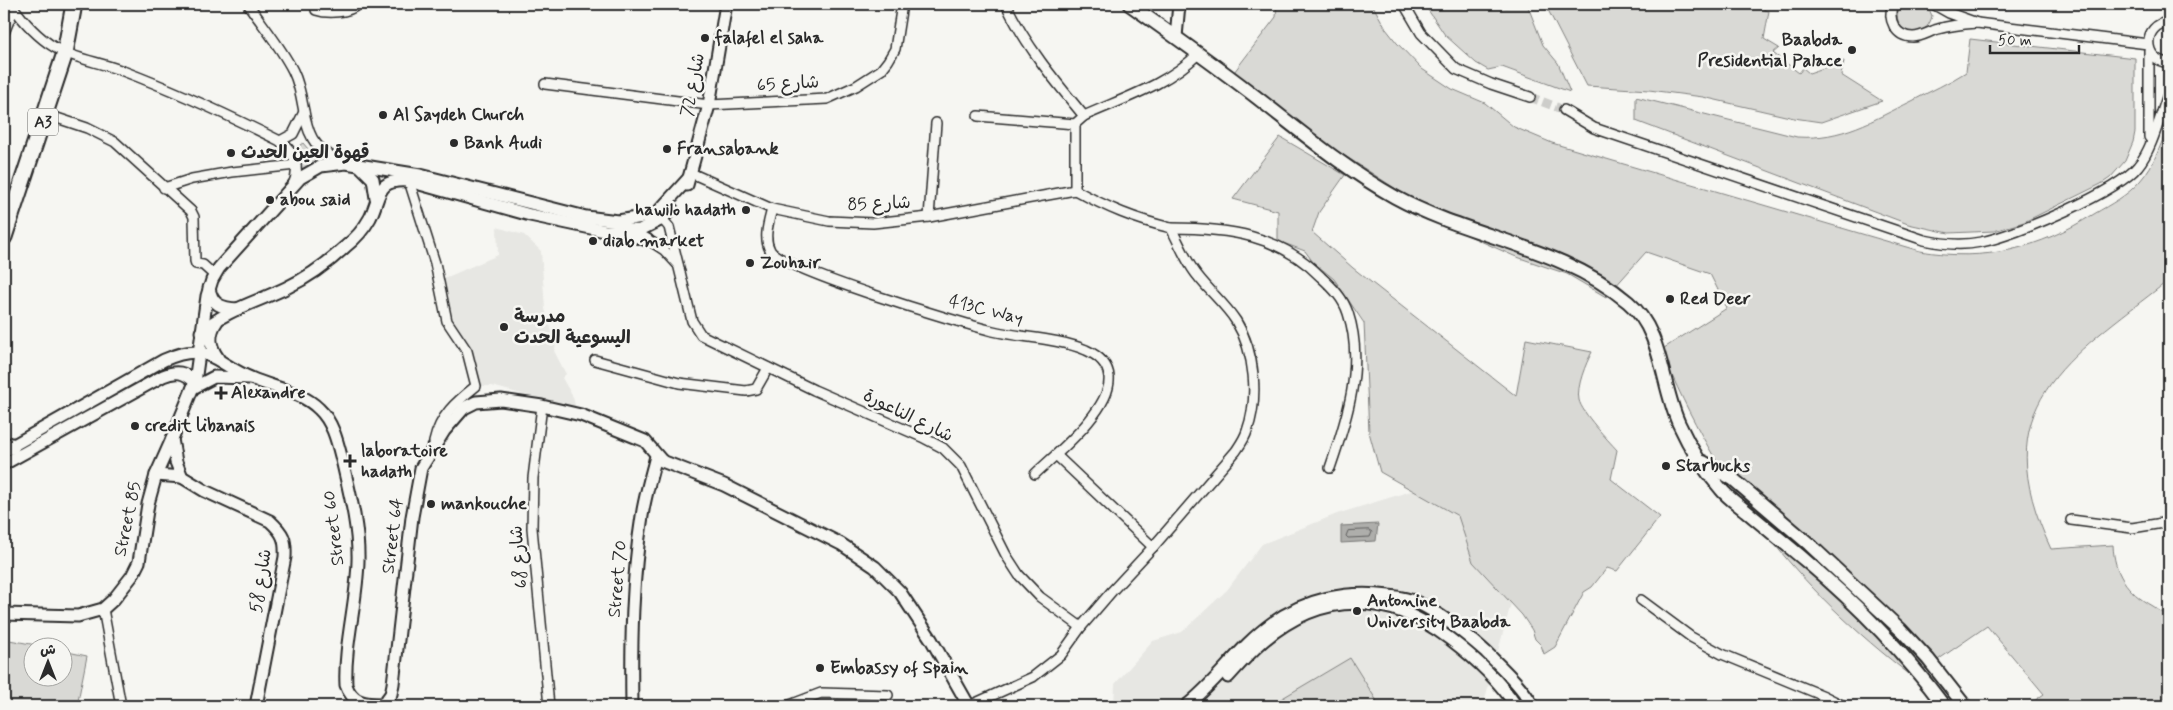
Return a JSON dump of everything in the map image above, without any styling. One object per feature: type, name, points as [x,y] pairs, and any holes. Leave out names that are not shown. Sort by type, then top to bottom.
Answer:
[{"type":"highway","name":"A3","points":[[4,238],[65,52],[74,4]]},
{"type":"main road","points":[[1129,4],[1176,37],[1310,141],[1358,175],[1397,198],[1449,221],[1504,240],[1589,274],[1630,303],[1649,330],[1655,345],[1664,385],[1679,424],[1700,461],[1722,491],[1851,599],[1926,682],[1944,706]]},
{"type":"main road","points":[[1700,461],[1733,478],[1809,544],[1900,629],[1928,659],[1960,705]]},
{"type":"street","points":[[248,4],[292,71],[311,135],[318,147],[326,155],[346,163]]},
{"type":"street","points":[[315,4],[316,10],[322,12],[351,10],[358,4]]},
{"type":"street","name":"شارع 72","points":[[640,230],[667,228],[674,206],[684,191],[709,105],[726,4]]},
{"type":"street","name":"شارع 65","points":[[545,84],[709,105],[827,99],[842,94],[880,70],[888,61],[895,49],[902,4]]},
{"type":"street","points":[[1006,4],[1037,54],[1084,116]]},
{"type":"street","points":[[1176,37],[1179,4]]},
{"type":"street","points":[[1404,4],[1421,33],[1456,68],[1491,84],[1530,97]]},
{"type":"street","points":[[1894,4],[1891,12],[1892,23],[1899,33],[1910,38],[1948,26],[1977,23]]},
{"type":"street","points":[[1934,4],[1949,13],[1977,23],[2148,47],[2156,59],[2169,63]]},
{"type":"street","points":[[12,6],[38,36],[65,52],[121,70],[200,102],[280,141],[292,153],[296,165],[296,176],[289,192]]},
{"type":"street","points":[[4,33],[12,6]]},
{"type":"street","points":[[2149,144],[2148,47],[2150,32],[2159,24],[2169,22]]},
{"type":"street","points":[[978,116],[1075,124],[1084,116],[1165,81],[1184,68],[1198,54]]},
{"type":"street","points":[[1564,110],[1594,128],[1924,240],[1955,244],[1979,242],[2007,235],[2041,222],[2130,175],[2142,160],[2169,92]]},
{"type":"street","points":[[280,141],[293,134],[304,112]]},
{"type":"street","points":[[45,114],[87,128],[122,147],[193,214],[196,264],[204,265],[214,275]]},
{"type":"street","points":[[929,217],[936,123]]},
{"type":"street","points":[[1075,124],[1075,190],[1103,205],[1137,219],[1171,228],[1213,229],[1270,241],[1292,252],[1309,264],[1341,297],[1348,313],[1354,346],[1354,371],[1347,422],[1330,468]]},
{"type":"street","name":"Street 85","points":[[103,609],[123,588],[139,562],[148,504],[156,475],[194,385],[209,288],[214,275],[300,178],[315,168],[346,163],[408,177]]},
{"type":"street","points":[[164,188],[192,179],[296,165]]},
{"type":"street","points":[[358,165],[368,172],[373,179],[376,198]]},
{"type":"street","points":[[201,332],[226,314],[298,282],[345,248],[365,225],[380,190],[398,180],[408,177],[604,220],[618,221],[649,216],[658,212],[689,176]]},
{"type":"street","name":"شارع 85","points":[[689,176],[772,209],[829,221],[873,223],[929,217],[1075,190]]},
{"type":"street","points":[[408,177],[530,215],[598,230],[622,232],[640,230]]},
{"type":"street","points":[[408,177],[436,263],[447,321],[467,351],[476,386],[450,408],[442,420],[433,450]]},
{"type":"street","name":"413C Way","points":[[772,209],[767,226],[769,249],[775,256],[786,262],[858,290],[922,311],[992,331],[1085,350],[1099,357],[1105,363],[1110,375],[1105,396],[1082,429],[1035,474]]},
{"type":"street","points":[[622,232],[652,243],[667,245],[667,228],[649,216]]},
{"type":"street","points":[[640,230],[642,224],[649,216]]},
{"type":"street","name":"شارع الناعورة","points":[[667,228],[692,321],[701,335],[768,368],[922,437],[953,456],[961,466],[1006,555],[1019,575],[1040,597],[1081,627]]},
{"type":"street","points":[[969,706],[1033,677],[1061,655],[1081,627],[1236,451],[1246,434],[1252,416],[1254,396],[1252,375],[1243,334],[1235,320],[1192,268],[1171,228]]},
{"type":"street","points":[[640,230],[678,265]]},
{"type":"street","points":[[209,288],[212,298],[218,305],[227,309],[239,309]]},
{"type":"street","points":[[219,360],[212,349],[210,335],[217,321],[226,314]]},
{"type":"street","points":[[6,448],[164,360],[179,354],[199,352]]},
{"type":"street","name":"Street 60","points":[[199,352],[219,360],[249,378],[308,400],[319,409],[329,422],[339,447],[349,488],[358,558],[346,685],[348,693],[354,699],[365,704],[382,705]]},
{"type":"street","points":[[595,360],[679,384],[746,391],[756,389],[768,368]]},
{"type":"street","points":[[4,464],[163,376],[178,372],[190,377],[194,385],[214,377],[249,378]]},
{"type":"street","name":"Street 64","points":[[382,705],[391,694],[416,496],[422,468],[453,419],[464,408],[476,402],[501,400],[542,406],[581,415],[639,438],[649,444],[656,456],[670,465],[724,485],[841,544],[876,567],[905,600],[931,639],[969,706]]},
{"type":"street","name":"شارع 68","points":[[542,406],[533,478],[532,528],[549,706]]},
{"type":"street","points":[[156,475],[182,477],[176,462],[172,439]]},
{"type":"street","points":[[1056,455],[1153,547]]},
{"type":"street","name":"Street 70","points":[[632,706],[631,636],[636,564],[642,514],[656,456]]},
{"type":"street","name":"شارع 58","points":[[182,477],[205,491],[270,521],[279,528],[284,537],[285,557],[256,706]]},
{"type":"street","points":[[2071,520],[2132,528],[2169,522]]},
{"type":"street","points":[[1186,706],[1270,625],[1308,603],[1346,594],[1384,595],[1417,602],[1440,616],[1477,644],[1503,668],[1524,692],[1533,706]]},
{"type":"street","points":[[1641,600],[1691,637],[1722,654],[1844,706]]},
{"type":"street","points":[[1198,706],[1262,642],[1284,625],[1308,613],[1331,606],[1357,602],[1382,605],[1407,612],[1432,626],[1482,664],[1497,680],[1516,706]]},
{"type":"street","points":[[4,614],[78,616],[103,609],[121,706]]},
{"type":"street","points":[[1432,626],[1440,616]]},
{"type":"street","points":[[787,706],[821,693],[888,695]]},
{"type":"shaded area","points":[[1277,4],[1372,4],[1386,29],[1422,69],[1452,89],[1485,103],[1514,127],[1552,143],[1920,251],[1967,255],[2011,250],[2032,244],[2073,226],[2130,191],[2140,181],[2154,161],[2169,123],[2169,280],[2098,336],[2068,363],[2046,391],[2031,422],[2026,458],[2032,499],[2051,549],[2113,545],[2119,573],[2129,588],[2143,601],[2162,613],[2169,615],[2169,706],[2027,706],[2044,694],[1987,626],[1913,677],[1871,643],[1796,570],[1764,531],[1735,490],[1683,400],[1661,350],[1727,308],[1710,274],[1646,252],[1606,297],[1567,274],[1514,256],[1467,235],[1228,80],[1276,17]]},
{"type":"shaded area","points":[[1424,4],[1496,4],[1506,7],[1527,4],[1543,45],[1558,63],[1570,92],[1502,67],[1488,70],[1476,63],[1445,35]]},
{"type":"shaded area","points":[[1545,4],[1765,4],[1764,10],[1769,11],[1764,39],[1779,48],[1773,53],[1799,73],[1803,68],[1809,73],[1844,61],[1841,75],[1882,101],[1821,122],[1794,118],[1703,97],[1649,90],[1587,86]]},
{"type":"shaded area","points":[[1901,4],[1927,4],[1932,16],[1928,25],[1922,30],[1915,32],[1908,31],[1902,27],[1898,21],[1897,13]]},
{"type":"shaded area","points":[[1970,39],[2135,58],[2135,132],[2133,142],[2125,161],[2110,178],[2024,222],[1994,231],[1949,233],[1908,224],[1636,121],[1636,97],[1797,137],[1813,137],[1843,132],[1884,115],[1966,72]]},
{"type":"shaded area","points":[[1280,137],[1345,175],[1319,212],[1312,232],[1353,268],[1516,396],[1526,339],[1592,352],[1584,369],[1578,395],[1581,405],[1590,419],[1617,450],[1611,479],[1660,517],[1617,571],[1607,568],[1592,587],[1584,592],[1555,647],[1544,654],[1541,645],[1535,639],[1532,630],[1522,615],[1473,562],[1458,516],[1380,472],[1369,432],[1364,323],[1334,279],[1313,262],[1305,251],[1278,241],[1278,211],[1233,199]]},
{"type":"shaded area","points":[[303,143],[319,162],[299,172],[300,145]]},
{"type":"shaded area","name":"مدرسة اليسوعية الحدت","points":[[497,227],[524,235],[541,251],[545,309],[556,345],[554,351],[566,374],[562,378],[573,397],[576,409],[492,386],[479,386],[467,348],[445,300],[445,278],[498,255]]},
{"type":"shaded area","name":"Antonine University Baabda","points":[[1427,486],[1479,531],[1518,578],[1483,706],[1114,706],[1115,684],[1153,641],[1182,632],[1227,590],[1262,544],[1337,514]]},
{"type":"shaded area","points":[[4,639],[22,642],[22,688],[72,688],[72,653],[87,656],[77,706],[4,706]]},
{"type":"shaded area","points":[[1350,658],[1380,706],[1269,706]]},
{"type":"water","points":[[1378,524],[1376,541],[1341,543],[1341,526]]},
{"type":"tunnel","points":[[1530,97],[1564,110]]},
{"type":"place","name":"falafel el saha","points":[[705,38]]},
{"type":"place","name":"Baabda Presidential Palace","points":[[1852,50]]},
{"type":"place","name":"Al Saydeh Church","points":[[383,115]]},
{"type":"place","name":"Bank Audi","points":[[454,143]]},
{"type":"place","name":"Fransabank","points":[[667,149]]},
{"type":"place","name":"قهوة العين الحدث","points":[[231,153]]},
{"type":"place","name":"abou said","points":[[270,200]]},
{"type":"place","name":"hawilo hadath","points":[[746,210]]},
{"type":"place","name":"diab market","points":[[593,241]]},
{"type":"place","name":"Zouhair","points":[[750,263]]},
{"type":"place","name":"Red Deer","points":[[1670,299]]},
{"type":"place","name":"مدرسة اليسوعية الحدت","points":[[504,327]]},
{"type":"place","name":"Alexandre","points":[[221,393]]},
{"type":"place","name":"credit libanais","points":[[135,426]]},
{"type":"place","name":"laboratoire hadath","points":[[350,461]]},
{"type":"place","name":"Starbucks","points":[[1666,466]]},
{"type":"place","name":"mankouche","points":[[431,504]]},
{"type":"place","name":"Antonine University Baabda","points":[[1357,611]]},
{"type":"place","name":"Embassy of Spain","points":[[820,668]]}]
